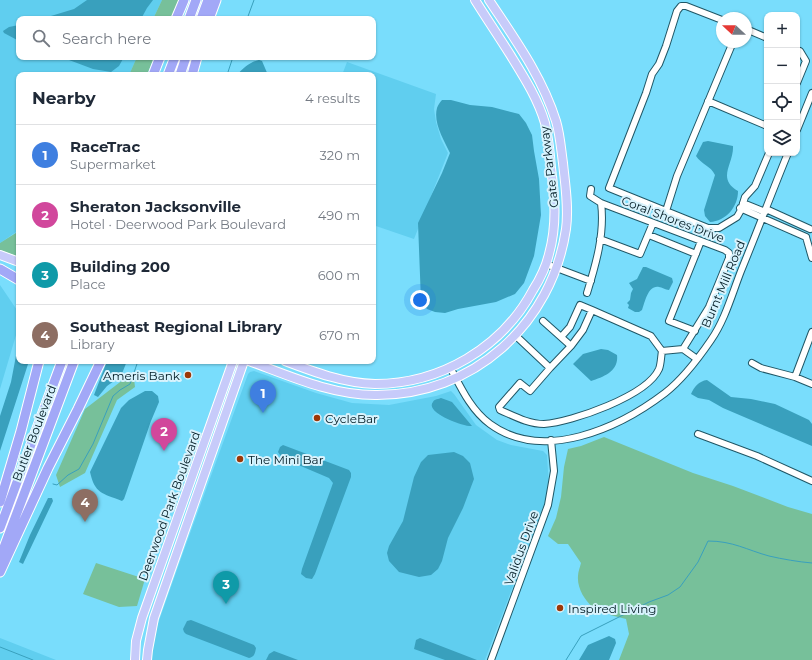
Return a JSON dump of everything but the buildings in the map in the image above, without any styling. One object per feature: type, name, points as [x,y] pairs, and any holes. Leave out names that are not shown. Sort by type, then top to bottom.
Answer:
[{"type":"highway","points":[[177,16],[184,0]]},
{"type":"highway","points":[[190,16],[196,0]]},
{"type":"highway","points":[[202,16],[208,0]]},
{"type":"highway","points":[[210,16],[216,0]]},
{"type":"highway","points":[[154,72],[159,60]]},
{"type":"highway","points":[[169,72],[174,60]]},
{"type":"highway","points":[[181,72],[185,60]]},
{"type":"highway","points":[[193,72],[197,60]]},
{"type":"highway","points":[[0,268],[16,278]]},
{"type":"highway","points":[[0,502],[21,431],[38,364]]},
{"type":"highway","name":"Butler Boulevard","points":[[0,528],[61,364]]},
{"type":"highway","name":"Butler Boulevard","points":[[0,558],[73,364]]},
{"type":"highway","points":[[0,572],[48,468],[99,364]]},
{"type":"main road","name":"Gate Parkway","points":[[294,364],[335,378],[360,383],[396,383],[432,375],[468,359],[486,346],[511,324],[531,295],[549,255],[555,221],[555,204],[550,154],[545,124],[539,106],[524,77],[475,0]]},
{"type":"main road","name":"Gate Parkway","points":[[258,364],[326,388],[362,395],[409,393],[456,378],[488,360],[510,342],[538,306],[552,280],[563,246],[566,227],[567,209],[564,174],[557,122],[547,95],[526,57],[489,0]]},
{"type":"main road","points":[[0,255],[16,261]]},
{"type":"main road","points":[[0,268],[16,274]]},
{"type":"main road","name":"Deerwood Park Boulevard","points":[[135,660],[136,641],[142,618],[232,364]]},
{"type":"main road","name":"Deerwood Park Boulevard","points":[[148,660],[149,644],[154,618],[243,364]]},
{"type":"main road","points":[[216,409],[220,415],[221,426]]},
{"type":"street","points":[[716,18],[686,6],[679,7],[674,17],[666,46],[659,64],[650,78],[646,93],[609,188],[708,228],[719,228],[740,213],[741,205],[749,191],[755,186],[768,156]]},
{"type":"street","points":[[752,32],[764,37]]},
{"type":"street","points":[[666,211],[677,176],[730,48]]},
{"type":"street","points":[[800,51],[806,61],[800,76]]},
{"type":"street","points":[[800,122],[812,92]]},
{"type":"street","points":[[708,102],[764,125]]},
{"type":"street","name":"Burnt Mill Road","points":[[450,367],[474,409],[490,424],[506,433],[525,439],[542,441],[567,439],[588,434],[615,424],[632,415],[666,392],[681,378],[697,359],[719,326],[787,156]]},
{"type":"street","name":"Coral Shores Drive","points":[[590,189],[590,196],[601,202],[729,253],[729,258],[709,307],[684,349]]},
{"type":"street","points":[[586,293],[591,281],[600,239],[602,210],[601,202]]},
{"type":"street","points":[[741,205],[799,224],[811,226],[806,236],[812,258]]},
{"type":"street","points":[[764,213],[784,227],[806,236]]},
{"type":"street","points":[[784,227],[787,219]]},
{"type":"street","points":[[600,239],[640,254],[653,223]]},
{"type":"street","points":[[796,232],[799,224]]},
{"type":"street","points":[[648,235],[696,254]]},
{"type":"street","points":[[695,331],[669,321],[701,241]]},
{"type":"street","points":[[546,264],[591,281]]},
{"type":"street","points":[[561,337],[570,327],[580,305],[592,310],[651,336],[662,350],[659,368],[649,382],[632,393],[604,408],[565,420],[543,424],[523,420],[500,410],[499,407],[520,383],[530,391],[571,346],[583,330],[592,310]]},
{"type":"street","points":[[543,321],[571,346]]},
{"type":"street","points":[[795,377],[812,332]]},
{"type":"street","points":[[515,335],[550,368]]},
{"type":"street","points":[[662,350],[684,349],[697,359]]},
{"type":"street","points":[[752,363],[761,368],[795,377],[812,384]]},
{"type":"street","points":[[698,434],[757,456],[812,481]]},
{"type":"street","name":"Validus Drive","points":[[491,660],[548,505],[554,471],[551,440]]},
{"type":"shaded area","points":[[0,0],[162,0],[154,16],[16,16],[16,60],[136,60],[130,72],[16,72],[16,232],[0,243]]},
{"type":"shaded area","points":[[87,0],[153,0],[143,16],[51,16],[74,9]]},
{"type":"shaded area","points":[[16,26],[16,39],[4,33],[3,31],[9,27]]},
{"type":"shaded area","points":[[69,60],[122,60],[119,66],[111,72],[93,69]]},
{"type":"shaded area","points":[[259,60],[262,61],[267,72],[240,72],[253,62]]},
{"type":"shaded area","points":[[347,62],[375,72],[343,72]]},
{"type":"shaded area","points":[[376,72],[436,94],[434,109],[436,122],[441,139],[448,153],[414,239],[376,226]]},
{"type":"shaded area","points":[[442,100],[451,100],[470,105],[492,107],[519,114],[526,123],[532,135],[539,179],[541,215],[534,256],[524,283],[515,294],[496,302],[445,313],[427,309],[421,301],[418,223],[450,153],[436,120],[437,108]]},
{"type":"shaded area","points":[[708,141],[733,146],[733,153],[727,176],[728,181],[738,191],[736,202],[730,212],[721,219],[710,222],[705,216],[704,210],[715,175],[711,169],[696,156],[703,142]]},
{"type":"shaded area","points":[[643,267],[672,278],[673,282],[669,290],[661,287],[655,287],[652,289],[642,310],[635,312],[628,308],[629,305],[627,303],[630,300],[633,289],[629,283],[637,279]]},
{"type":"shaded area","points":[[0,285],[16,309],[16,335],[0,389]]},
{"type":"shaded area","points":[[601,349],[608,350],[617,355],[616,365],[610,372],[601,378],[591,381],[573,364],[583,354]]},
{"type":"shaded area","points":[[16,356],[16,364],[28,364],[0,451],[0,416],[11,382]]},
{"type":"shaded area","points":[[106,364],[126,364],[121,376],[107,386],[98,397],[94,395]]},
{"type":"shaded area","points":[[254,371],[316,393],[352,403],[389,405],[436,396],[451,391],[476,425],[497,440],[511,445],[543,451],[547,455],[549,488],[485,660],[152,660],[152,647],[155,632],[248,374]]},
{"type":"shaded area","points":[[707,380],[731,397],[775,404],[809,420],[812,424],[812,446],[723,408],[709,400],[698,398],[691,394],[697,385]]},
{"type":"shaded area","points":[[145,391],[152,391],[158,396],[159,402],[122,501],[100,492],[94,485],[90,472],[121,408],[129,400]]},
{"type":"shaded area","points":[[441,398],[452,402],[472,426],[461,424],[446,418],[434,410],[432,406],[434,401]]},
{"type":"shaded area","points":[[283,445],[349,470],[351,473],[351,477],[312,579],[306,578],[301,574],[302,569],[333,483],[329,478],[282,458],[278,452],[280,447]]},
{"type":"shaded area","points":[[454,452],[463,456],[470,463],[474,479],[463,508],[448,538],[442,561],[438,569],[431,575],[419,577],[399,572],[389,561],[387,553],[389,546],[403,521],[414,477],[421,462],[428,455]]},
{"type":"shaded area","points":[[48,498],[52,498],[53,501],[23,564],[19,562]]},
{"type":"shaded area","points":[[191,620],[254,645],[256,648],[254,655],[249,658],[186,634],[183,629],[187,621]]},
{"type":"shaded area","points":[[609,636],[615,639],[616,643],[609,660],[579,660],[588,645]]},
{"type":"shaded area","points":[[0,638],[56,660],[0,660]]},
{"type":"shaded area","points":[[420,638],[477,660],[445,660],[414,649],[416,640]]},
{"type":"shaded area","points":[[274,651],[298,660],[266,660],[269,654]]},
{"type":"green space","points":[[162,0],[179,0],[172,16],[154,16]]},
{"type":"green space","points":[[136,60],[153,60],[148,72],[130,72]]},
{"type":"green space","points":[[16,233],[16,256],[0,250],[0,243]]},
{"type":"green space","points":[[128,376],[134,379],[135,387],[117,400],[85,473],[60,487],[56,475],[85,409]]},
{"type":"green space","points":[[604,437],[693,473],[812,514],[812,660],[619,660],[629,634],[626,619],[610,615],[609,609],[605,605],[593,607],[590,604],[582,593],[578,580],[581,563],[568,544],[558,544],[548,536],[556,518],[561,497],[564,467],[568,449],[581,446]]},
{"type":"green space","points":[[96,563],[145,579],[137,606],[119,607],[83,594]]},
{"type":"waterway","points":[[248,16],[254,0]]},
{"type":"waterway","points":[[228,72],[232,60]]},
{"type":"waterway","points":[[53,484],[57,485],[68,475],[79,469],[93,444],[113,396],[130,384],[137,364]]},
{"type":"waterway","points":[[566,660],[581,636],[649,602],[668,595],[680,587],[698,562],[708,541],[725,542],[761,554],[812,563]]},
{"type":"waterway","points":[[0,647],[33,660]]},
{"type":"place","name":"Ameris Bank","points":[[188,375]]},
{"type":"place","name":"RaceTrac","points":[[263,413]]},
{"type":"place","name":"CycleBar","points":[[317,418]]},
{"type":"place","name":"Sheraton Jacksonville","points":[[164,451]]},
{"type":"place","name":"The Mini Bar","points":[[240,459]]},
{"type":"place","name":"Southeast Regional Library","points":[[85,522]]},
{"type":"place","name":"Building 200","points":[[226,604]]},
{"type":"place","name":"Inspired Living","points":[[560,608]]}]
